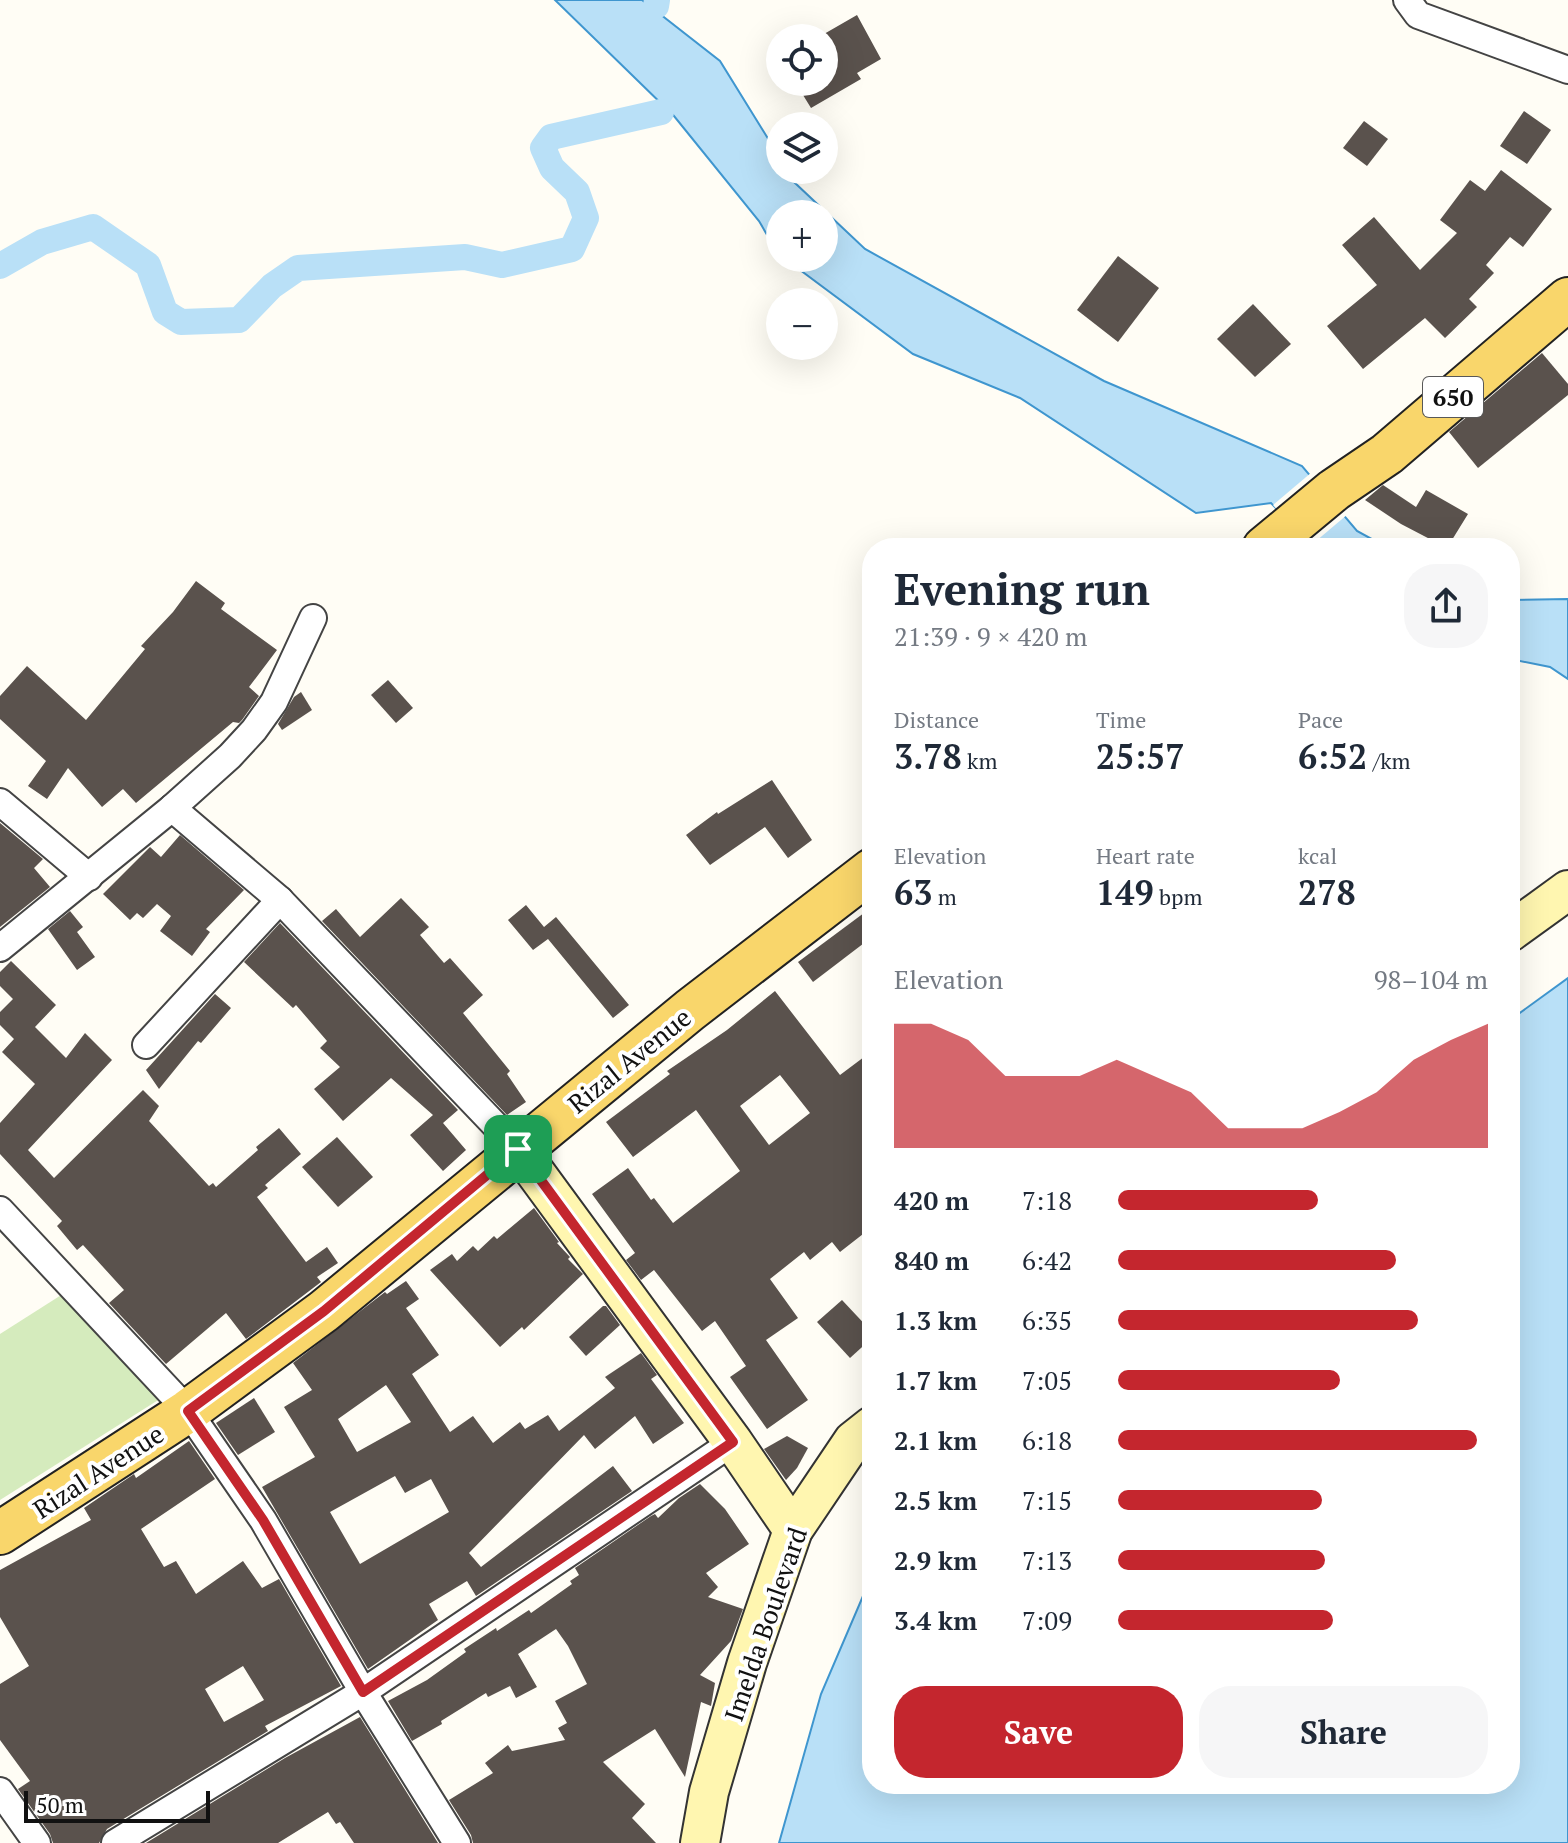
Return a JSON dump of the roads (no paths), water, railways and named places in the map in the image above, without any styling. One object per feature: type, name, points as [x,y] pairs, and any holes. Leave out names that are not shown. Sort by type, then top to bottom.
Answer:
[{"type":"main road","name":"650","points":[[1277,537],[1334,490],[1387,454],[1568,299]]},
{"type":"main road","name":"Rizal Avenue","points":[[0,1533],[188,1411],[324,1311],[690,1010],[862,878]]},
{"type":"main road","points":[[1520,925],[1568,890]]},
{"type":"main road","points":[[518,1149],[733,1442],[793,1530]]},
{"type":"main road","name":"Imelda Boulevard","points":[[700,1843],[709,1792],[747,1663],[793,1530],[853,1441],[862,1434]]},
{"type":"street","points":[[1407,0],[1418,15],[1568,70]]},
{"type":"street","points":[[0,948],[172,808],[254,730],[274,702],[313,618]]},
{"type":"street","points":[[0,802],[89,877]]},
{"type":"street","points":[[172,808],[280,900],[518,1149]]},
{"type":"street","points":[[146,1045],[280,900]]},
{"type":"street","points":[[0,1210],[188,1411],[263,1520],[363,1692],[457,1843]]},
{"type":"street","points":[[115,1843],[363,1692],[733,1442]]},
{"type":"street","points":[[0,1791],[37,1843]]},
{"type":"water","points":[[555,0],[642,0],[720,61],[766,135],[766,184],[796,184],[813,200],[766,200],[766,233],[674,116]]},
{"type":"water","points":[[838,224],[865,249],[1104,381],[1302,466],[1357,531],[1370,538],[1304,538],[1271,503],[1196,513],[1020,398],[913,354],[838,298],[838,288],[824,288],[803,272],[838,272]]},
{"type":"water","points":[[1568,599],[1568,679],[1550,667],[1520,661],[1520,600]]},
{"type":"water","points":[[1568,978],[1568,1843],[779,1843],[821,1694],[862,1598],[862,1794],[1520,1794],[1520,1013]]},
{"type":"waterway","points":[[656,6],[657,0]]},
{"type":"waterway","points":[[0,266],[42,242],[93,227],[148,265],[165,312],[181,322],[239,320],[272,286],[298,268],[465,257],[502,265],[572,249],[586,218],[577,192],[552,168],[543,148],[551,137],[661,112]]}]
